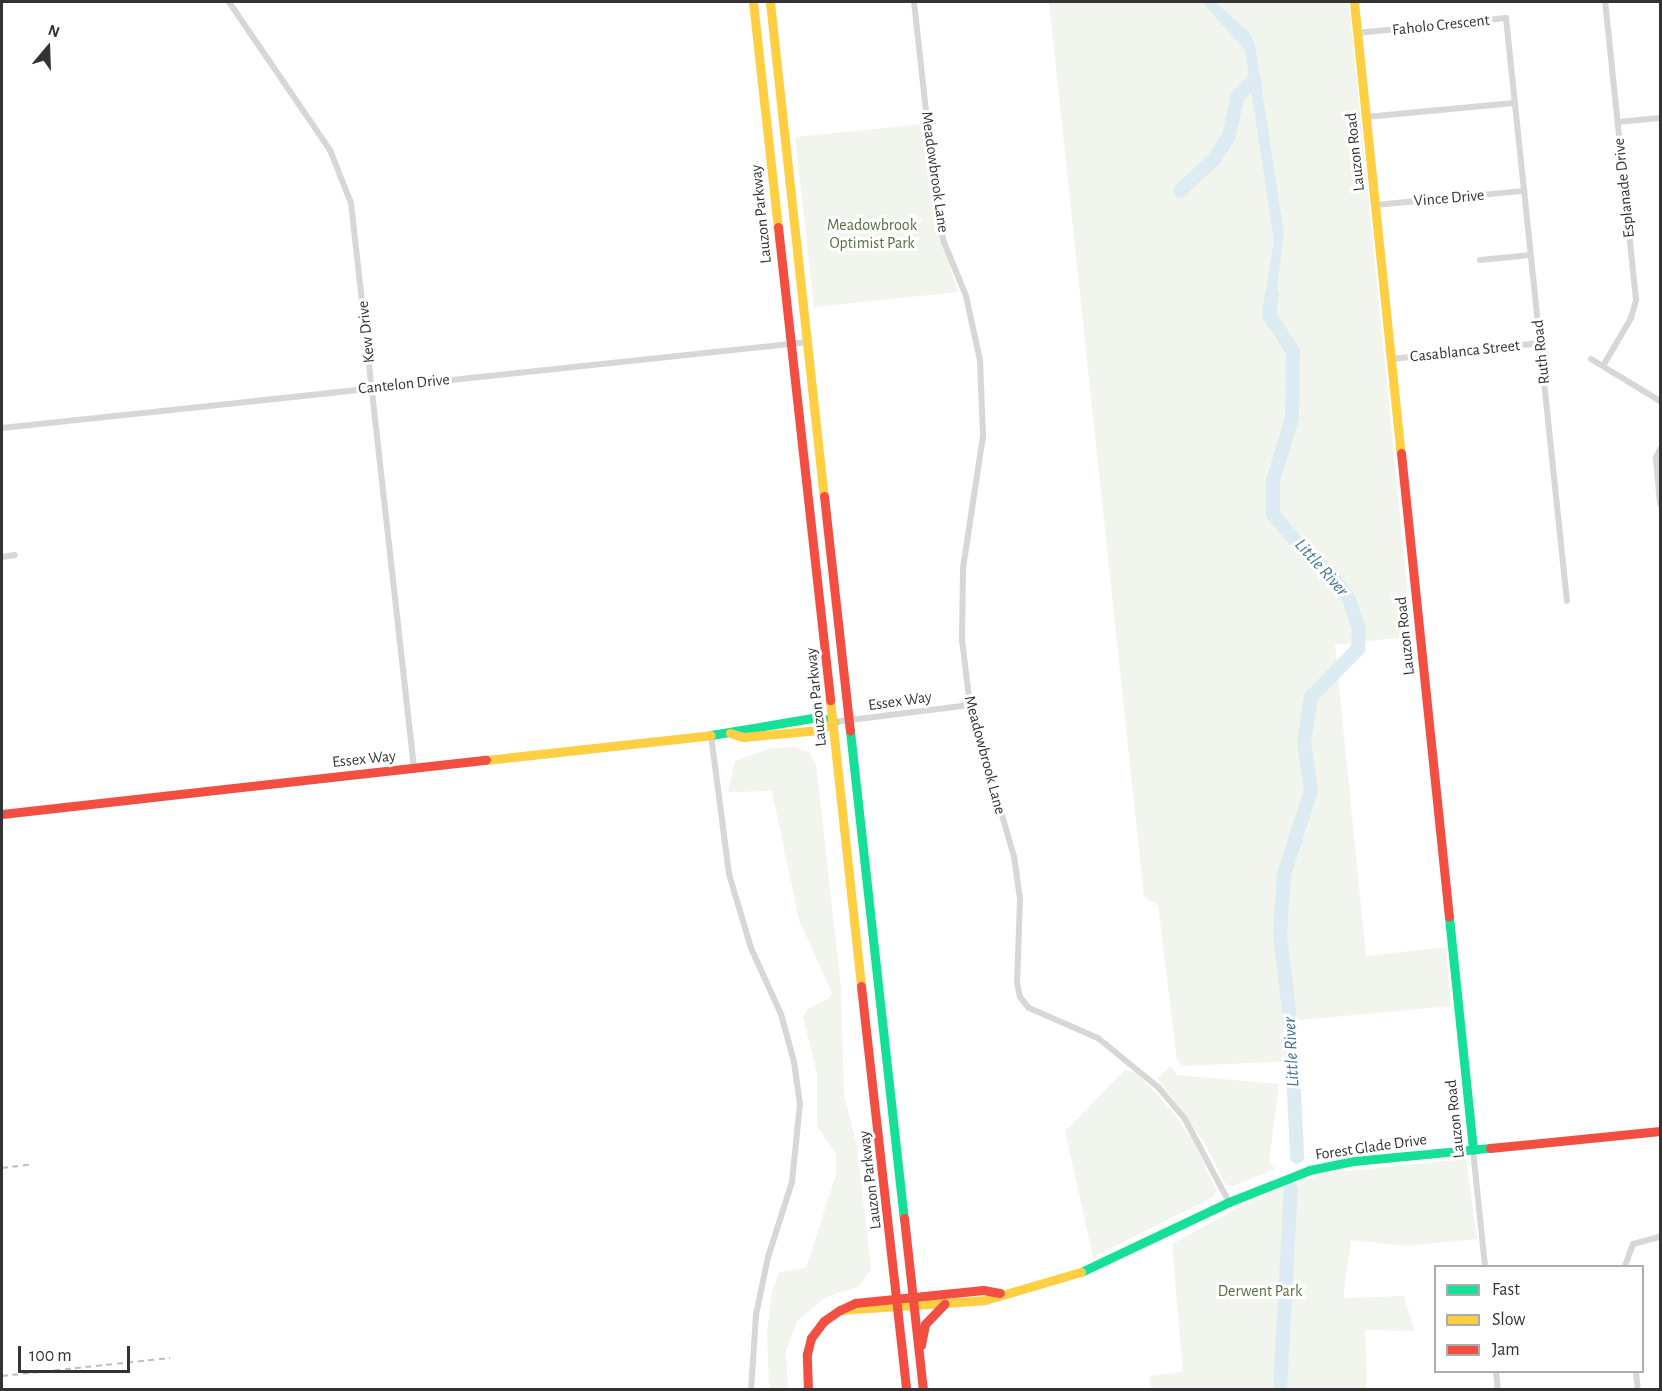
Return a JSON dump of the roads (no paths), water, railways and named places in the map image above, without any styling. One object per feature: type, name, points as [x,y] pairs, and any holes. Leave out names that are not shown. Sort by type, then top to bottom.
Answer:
[{"type":"street","name":"Kew Drive","points":[[229,2],[330,150],[343,176],[351,203],[414,768]]},
{"type":"street","name":"Lauzon Parkway","points":[[753,2],[906,1389]]},
{"type":"street","name":"Lauzon Parkway","points":[[770,2],[923,1389]]},
{"type":"street","name":"Meadowbrook Lane","points":[[914,2],[938,212],[944,242],[966,296],[982,380],[983,436],[964,559],[961,608],[970,705],[1014,856],[1020,908],[1017,983],[1020,997],[1029,1008],[1098,1038],[1159,1088],[1190,1128],[1229,1202]]},
{"type":"street","name":"Lauzon Road","points":[[1354,2],[1485,1265]]},
{"type":"street","name":"Esplanade Drive","points":[[1603,366],[1631,318],[1636,300],[1605,2]]},
{"type":"street","name":"Faholo Crescent","points":[[1357,33],[1506,18],[1514,103]]},
{"type":"street","points":[[1366,117],[1514,103]]},
{"type":"street","name":"Ruth Road","points":[[1514,103],[1567,601]]},
{"type":"street","points":[[1618,122],[1660,118]]},
{"type":"street","name":"Vince Drive","points":[[1375,205],[1524,191]]},
{"type":"street","points":[[1480,260],[1530,255]]},
{"type":"street","name":"Cantelon Drive","points":[[2,428],[808,342]]},
{"type":"street","name":"Casablanca Street","points":[[1391,359],[1540,343]]},
{"type":"street","points":[[1591,360],[1660,401]]},
{"type":"street","points":[[1660,449],[1656,458],[1660,504]]},
{"type":"street","points":[[2,557],[15,555]]},
{"type":"street","name":"Essex Way","points":[[2,814],[730,733],[746,727],[819,717],[834,722],[849,723],[970,705]]},
{"type":"street","points":[[711,735],[729,874],[751,948],[781,1014],[794,1062],[800,1104],[792,1182],[768,1257],[756,1315],[751,1389]]},
{"type":"street","name":"Forest Glade Drive","points":[[914,1302],[944,1304],[985,1300],[1001,1293],[1095,1268],[1229,1202],[1310,1170],[1354,1161],[1660,1131]]},
{"type":"street","points":[[1625,1265],[1633,1244],[1660,1237]]},
{"type":"street","name":"Forest Glade Drive","points":[[914,1302],[983,1290],[1001,1293]]},
{"type":"street","points":[[808,1389],[807,1354],[811,1338],[824,1321],[855,1303],[914,1302]]},
{"type":"street","points":[[920,1356],[925,1324],[944,1304]]},
{"type":"street","points":[[1496,1373],[1498,1389]]},
{"type":"street","points":[[1636,1373],[1638,1389]]},
{"type":"waterway","name":"Little River","points":[[1180,191],[1215,158],[1229,136],[1237,97],[1254,80]]},
{"type":"waterway","name":"Little River","points":[[1272,293],[1269,315],[1293,351],[1292,418],[1273,481],[1273,514],[1303,550],[1328,571],[1349,599],[1359,629],[1358,649],[1311,697],[1304,742],[1311,791],[1284,874],[1280,935],[1291,1028],[1297,1157]]},
{"type":"waterway","name":"Little River","points":[[1280,1390],[1291,1189]]},
{"type":"railway","points":[[2,1168],[33,1164]]},
{"type":"railway","points":[[2,1376],[170,1358]]},
{"type":"park label","name":"Meadowbrook Optimist Park","points":[[872,234]]},
{"type":"park label","name":"Derwent Park","points":[[1260,1291]]}]
